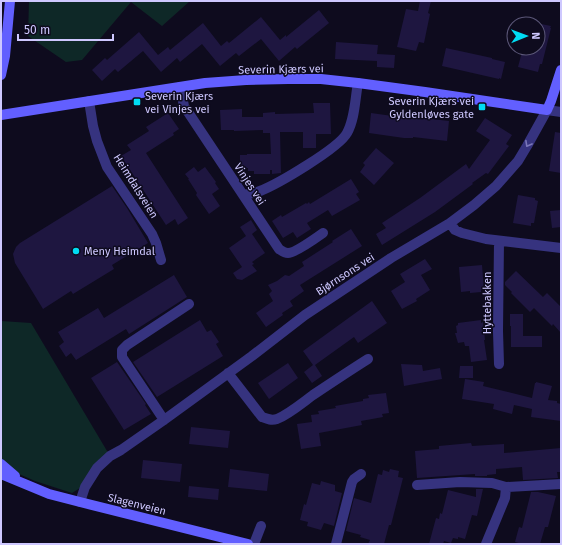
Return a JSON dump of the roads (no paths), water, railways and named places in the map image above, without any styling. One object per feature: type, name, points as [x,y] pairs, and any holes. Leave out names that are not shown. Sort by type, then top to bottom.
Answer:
[{"type":"main road","points":[[1,75],[5,56],[10,1]]},
{"type":"main road","points":[[547,110],[561,70]]},
{"type":"main road","name":"Severin Kjærs vei","points":[[1,115],[205,83],[288,79],[321,79],[358,82],[547,110]]},
{"type":"main road","name":"Slagenveien","points":[[1,464],[23,483]]},
{"type":"main road","name":"Slagenveien","points":[[1,474],[49,494],[248,544]]},
{"type":"street","points":[[243,195],[259,191],[274,184],[329,150],[343,139],[347,132],[353,113],[358,82]]},
{"type":"street","name":"Vinjes vei","points":[[180,87],[184,106],[279,249],[289,253],[323,233]]},
{"type":"street","name":"Heimdalsveien","points":[[89,101],[97,142],[107,167],[152,234],[161,260]]},
{"type":"street","name":"Severin Kjærs vei","points":[[547,110],[561,112]]},
{"type":"street","name":"Bjørnsons vei","points":[[80,502],[85,487],[97,468],[110,456],[164,420],[252,356],[305,315],[391,258],[450,223],[474,205],[496,186],[518,161],[547,110]]},
{"type":"street","points":[[450,223],[455,230],[486,239],[561,248]]},
{"type":"street","name":"Hyttebakken","points":[[499,241],[499,364]]},
{"type":"street","points":[[164,420],[122,356],[122,350],[127,345],[189,304]]},
{"type":"street","points":[[228,373],[262,417],[276,419],[368,360]]},
{"type":"street","points":[[336,544],[352,482],[361,474]]},
{"type":"street","points":[[417,485],[460,482],[492,483],[506,488],[561,484]]},
{"type":"street","points":[[486,544],[505,498],[506,488]]},
{"type":"street","points":[[254,544],[261,526]]},
{"type":"place","name":"Severin Kjærs vei Vinjes vei","points":[[137,102]]},
{"type":"place","name":"Severin Kjærs vei Gyldenløves gate","points":[[482,107]]},
{"type":"place","name":"Meny Heimdal","points":[[76,251]]}]
